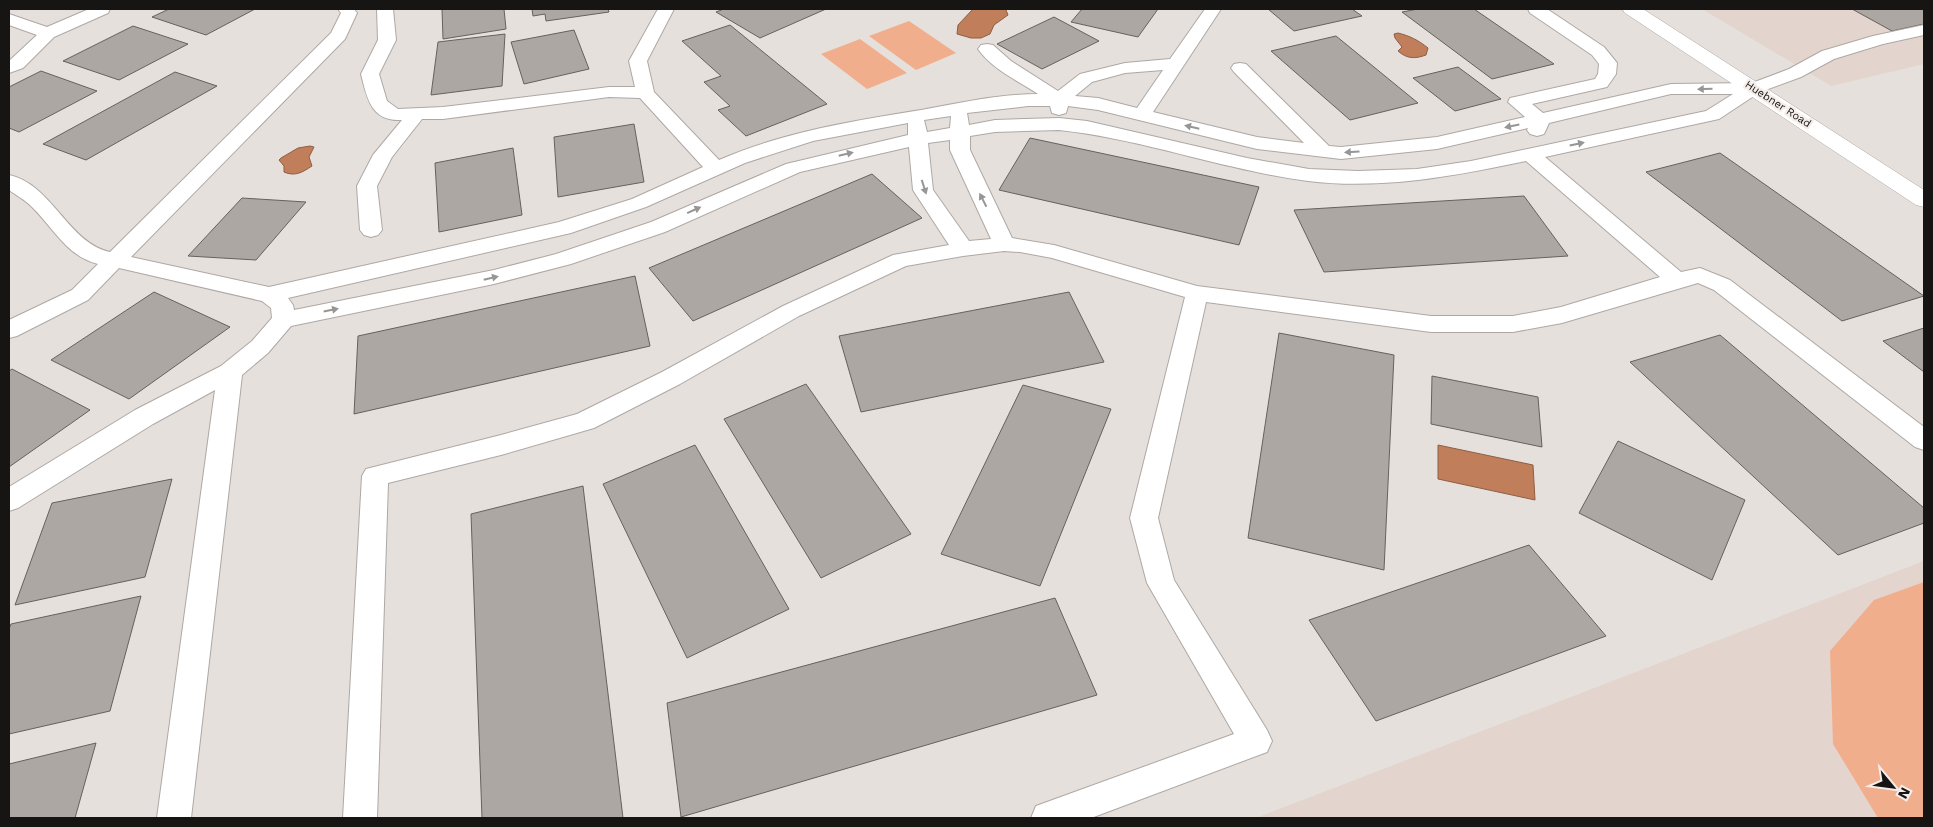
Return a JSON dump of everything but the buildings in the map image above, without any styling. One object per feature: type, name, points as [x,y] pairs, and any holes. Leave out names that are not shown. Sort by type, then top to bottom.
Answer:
[{"type":"main road","name":"Huebner Road","points":[[1630,9],[1924,200]]},
{"type":"lane","points":[[9,68],[17,64],[48,33],[102,9]]},
{"type":"lane","points":[[9,330],[80,295],[340,35],[348,13],[346,9]]},
{"type":"lane","points":[[385,9],[387,40],[370,74],[378,104],[394,115],[444,113],[609,92],[645,93]]},
{"type":"lane","points":[[666,9],[638,61],[645,93],[716,169]]},
{"type":"lane","points":[[1141,115],[1213,9]]},
{"type":"lane","points":[[1536,9],[1598,51],[1608,63],[1607,74],[1601,83],[1517,102],[1541,120]]},
{"type":"lane","points":[[9,19],[48,33]]},
{"type":"lane","points":[[9,500],[144,418],[230,372],[260,347],[284,320],[494,277],[562,259],[658,226],[793,168],[862,150],[995,126],[1059,124],[1087,128],[1247,164],[1309,175],[1358,177],[1417,175],[1471,167],[1712,115],[1754,88],[1795,74],[1828,55],[1879,40],[1924,30]]},
{"type":"lane","points":[[987,49],[1005,65],[1059,100]]},
{"type":"lane","points":[[1059,100],[1086,78],[1125,68],[1174,64]]},
{"type":"lane","points":[[1240,68],[1322,151]]},
{"type":"lane","points":[[9,181],[38,201],[77,244],[95,256],[269,295],[564,228],[638,203],[738,159],[808,137],[841,128],[960,108],[1028,100],[1059,100],[1098,104],[1257,143],[1341,152],[1381,150],[1437,142],[1671,90],[1754,88]]},
{"type":"lane","points":[[1059,100],[1059,124]]},
{"type":"lane","points":[[960,108],[960,150],[1004,244]]},
{"type":"lane","points":[[371,230],[368,186],[383,155],[417,114]]},
{"type":"lane","points":[[916,116],[923,190],[963,249]]},
{"type":"lane","points":[[1530,154],[1541,120]]},
{"type":"lane","points":[[1247,164],[1257,143]]},
{"type":"lane","points":[[1530,154],[1677,280]]},
{"type":"lane","points":[[638,203],[658,226]]},
{"type":"lane","points":[[360,818],[375,476],[501,445],[585,421],[672,378],[791,311],[901,260],[963,249],[1004,244],[1020,245],[1054,252],[1197,293],[1431,324],[1513,324],[1562,316],[1677,280],[1700,275],[1722,285],[1924,440]]},
{"type":"lane","points":[[1048,818],[1256,741],[1161,583],[1144,518],[1197,293]]},
{"type":"lane","points":[[269,295],[282,305],[284,320]]},
{"type":"lane","points":[[174,818],[230,372]]},
{"type":"shaded area","points":[[973,9],[1004,9],[1008,15],[994,25],[990,34],[981,38],[971,38],[957,34],[958,25]]},
{"type":"shaded area","points":[[1702,9],[1924,9],[1924,64],[1831,86]]},
{"type":"shaded area","points":[[909,21],[956,53],[916,70],[869,36]]},
{"type":"shaded area","points":[[1398,33],[1414,39],[1428,48],[1426,55],[1411,58],[1401,54],[1398,51],[1402,47],[1394,34]]},
{"type":"shaded area","points":[[860,39],[907,73],[867,89],[821,54]]},
{"type":"shaded area","points":[[314,147],[309,157],[312,166],[295,174],[284,172],[284,166],[279,160],[281,158],[298,148]]},
{"type":"shaded area","points":[[1438,445],[1533,465],[1535,500],[1438,479]]},
{"type":"shaded area","points":[[1924,561],[1924,818],[1256,818]]},
{"type":"shaded area","points":[[1924,582],[1924,818],[1878,818],[1833,744],[1830,651],[1874,600]]}]
